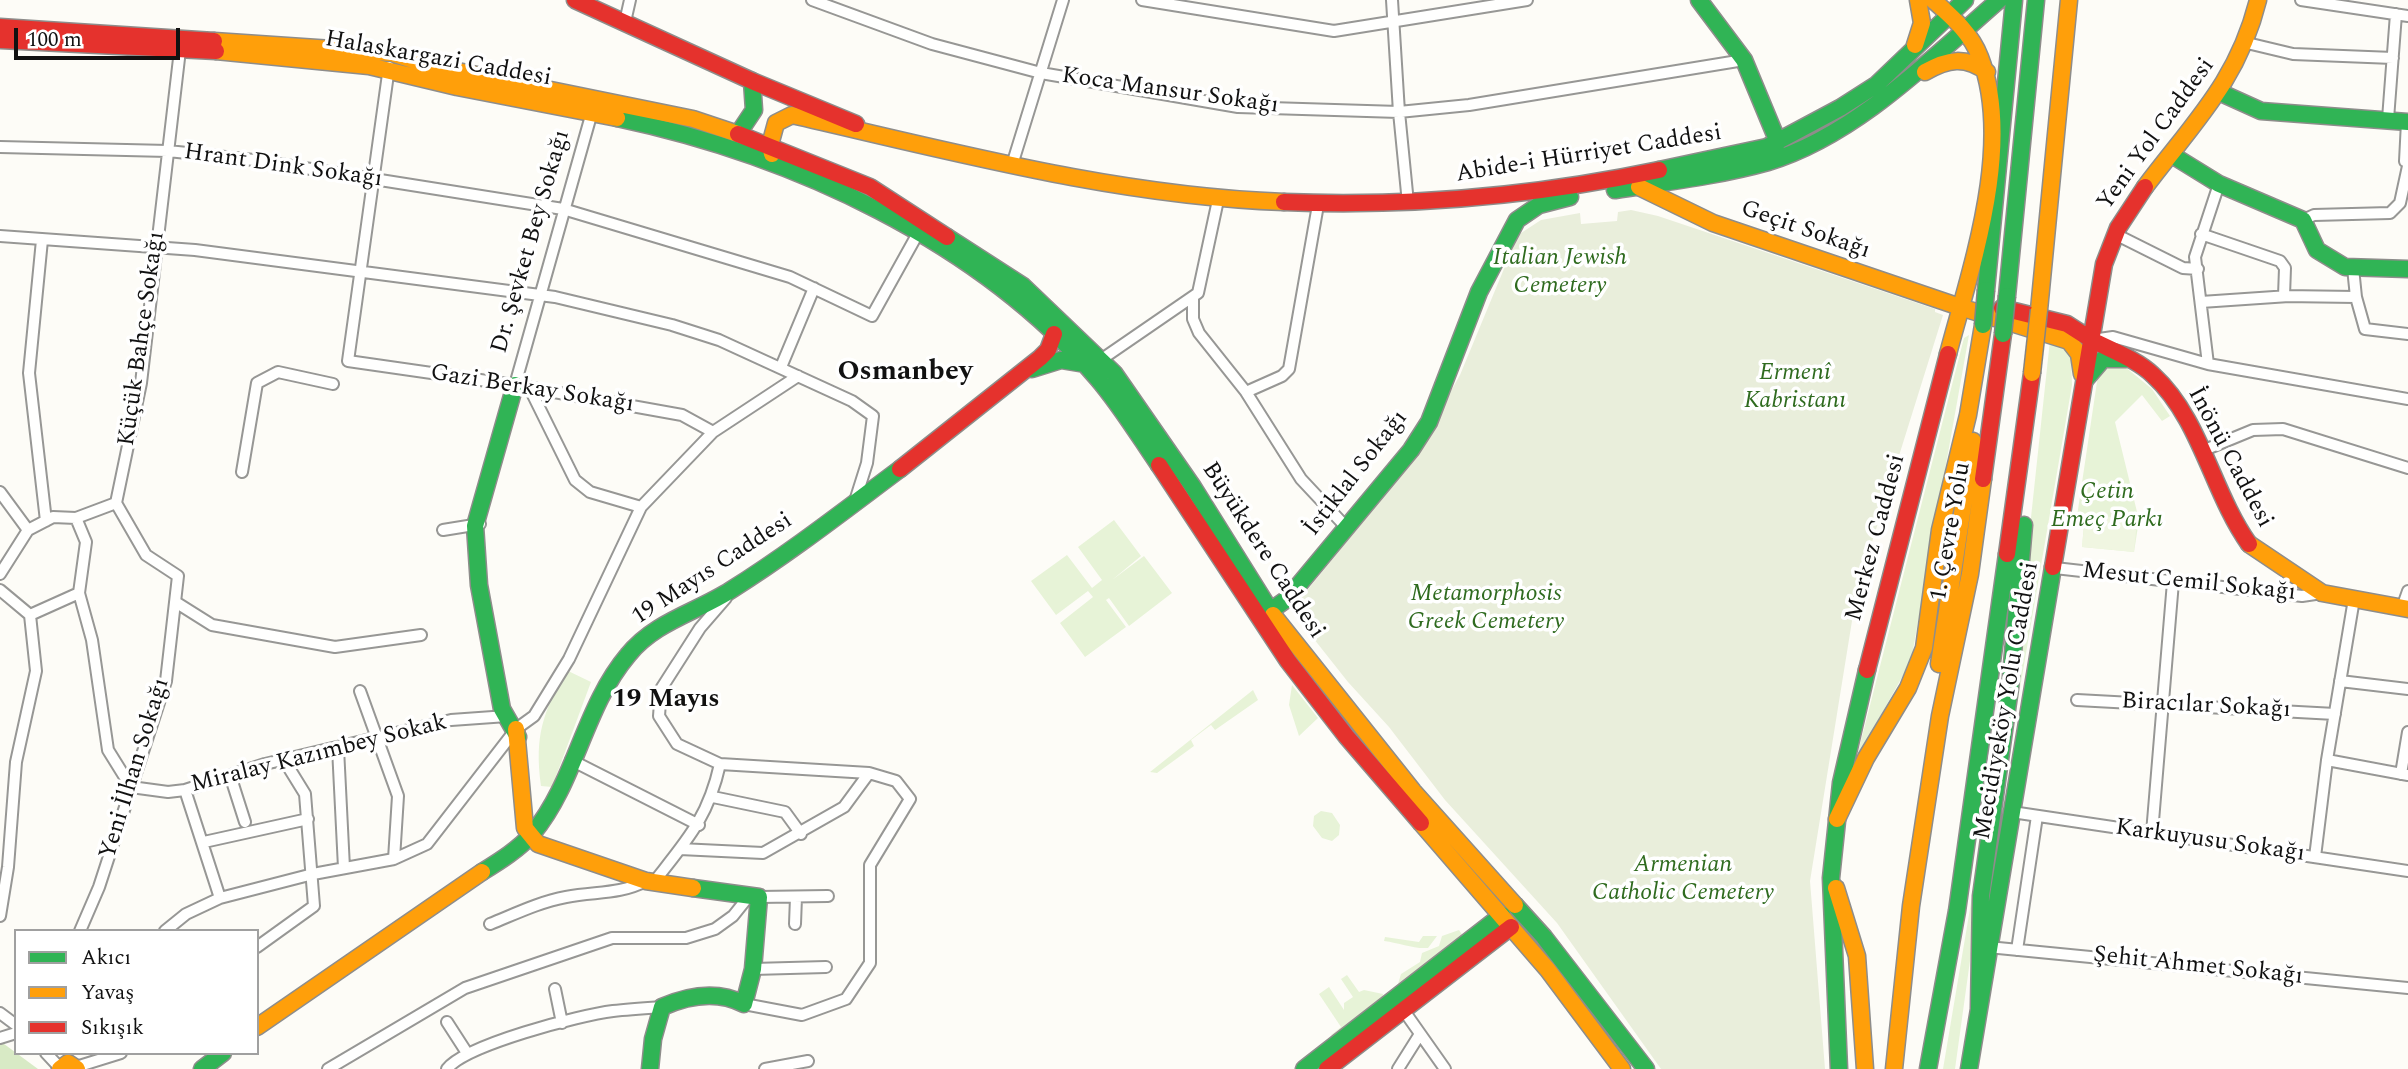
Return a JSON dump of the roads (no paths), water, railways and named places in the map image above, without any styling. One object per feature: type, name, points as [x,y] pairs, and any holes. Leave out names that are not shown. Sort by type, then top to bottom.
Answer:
[{"type":"main road","name":"Abide-i Hürriyet Caddesi","points":[[575,0],[752,81],[874,132],[1066,177],[1218,200],[1318,205],[1502,197],[1781,148],[1860,116],[1900,86],[1965,27],[2000,0]]},
{"type":"main road","points":[[1699,0],[1744,60],[1781,148]]},
{"type":"main road","points":[[1912,51],[1922,23],[1918,0]]},
{"type":"main road","points":[[1933,0],[1960,4]]},
{"type":"main road","name":"1. Çevre Yolu","points":[[1894,1069],[1911,906],[1934,751],[1970,574],[2003,334],[2036,0]]},
{"type":"main road","points":[[1928,1069],[1957,911],[2032,373],[2069,0]]},
{"type":"main road","name":"Yeni Yol Caddesi","points":[[2092,340],[2097,299],[2115,234],[2135,200],[2219,92],[2247,43],[2258,0]]},
{"type":"main road","name":"Abide-i Hürriyet Caddesi","points":[[1508,234],[1526,211],[1546,202],[1746,167],[1781,148],[1862,94],[1912,51],[1960,4]]},
{"type":"main road","points":[[1960,4],[1965,27]]},
{"type":"main road","points":[[1960,4],[1965,27]]},
{"type":"main road","points":[[1934,751],[1935,697],[1982,378],[1986,290],[2014,7]]},
{"type":"main road","name":"Halaskargazi Caddesi","points":[[0,27],[428,65],[494,76],[693,119],[770,145]]},
{"type":"main road","name":"Merkez Caddesi","points":[[1839,1069],[1831,878],[1846,758],[1983,215],[1993,119],[1987,72],[1965,27]]},
{"type":"main road","name":"Halaskargazi Caddesi","points":[[0,40],[390,61],[453,87],[592,112],[690,136],[778,163]]},
{"type":"main road","points":[[1900,86],[1949,60],[1968,60],[1987,72]]},
{"type":"main road","points":[[690,136],[727,138],[738,134],[753,115],[757,103],[752,81]]},
{"type":"main road","points":[[2219,92],[2261,111],[2408,122]]},
{"type":"main road","points":[[778,163],[770,145],[776,123],[792,115],[874,132]]},
{"type":"main road","name":"Büyükdere Caddesi","points":[[770,145],[838,171],[912,211],[1023,286],[1102,359],[1132,396],[1186,476],[1269,611],[1378,749],[1527,916],[1646,1069]]},
{"type":"main road","points":[[2172,155],[2219,184],[2303,220],[2317,250],[2345,267],[2408,270]]},
{"type":"main road","name":"Büyükdere Caddesi","points":[[778,163],[847,193],[918,235],[1014,298],[1085,365],[1118,404],[1188,507],[1240,594],[1313,694],[1507,921],[1622,1069]]},
{"type":"main road","name":"Geçit Sokağı","points":[[1619,178],[1679,209],[1960,307],[2069,341],[2079,354],[2082,385]]},
{"type":"main road","points":[[1679,209],[1676,191],[1681,180]]},
{"type":"main road","points":[[1502,197],[1510,213],[1508,234]]},
{"type":"main road","name":"İstiklal Sokağı","points":[[1269,611],[1287,599],[1411,450],[1429,422],[1479,292],[1508,234]]},
{"type":"main road","name":"İnönü Caddesi","points":[[1970,267],[1973,291],[1981,301],[2067,324],[2152,373],[2171,396],[2202,451],[2230,517],[2245,541],[2264,557],[2322,593],[2405,608]]},
{"type":"main road","points":[[2067,324],[2082,320],[2097,299]]},
{"type":"main road","points":[[1837,819],[1856,777],[1905,697],[1919,666],[1924,648],[1943,511],[1968,415],[1983,325]]},
{"type":"main road","name":"19 Mayıs Caddesi","points":[[259,1026],[532,834],[551,805],[602,697],[628,654],[674,617],[732,590],[855,501],[1020,374],[1048,350],[1054,334]]},
{"type":"main road","name":"Mecidiyeköy Yolu Caddesi","points":[[1969,1069],[2055,568],[2082,385],[2092,340]]},
{"type":"main road","points":[[2082,385],[2091,369],[2103,359],[2132,360]]},
{"type":"main road","name":"19 Mayıs Caddesi","points":[[1020,374],[1061,360],[1085,365]]},
{"type":"main road","points":[[1979,1008],[1977,979],[1982,911],[2011,677],[2031,457],[2032,373]]},
{"type":"main road","name":"Dr. Şevket Bey Sokağı","points":[[522,386],[477,525],[479,585],[502,709],[512,722],[535,822],[532,834]]},
{"type":"main road","points":[[1240,594],[1259,610],[1269,611]]},
{"type":"main road","points":[[532,834],[538,844],[650,882],[754,897],[754,969],[744,1004],[732,996],[684,996],[662,1007],[653,1039],[650,1069]]},
{"type":"main road","points":[[1831,878],[1848,919],[1860,962],[1865,1069]]},
{"type":"main road","points":[[1327,1069],[1507,921],[1515,903]]},
{"type":"main road","points":[[1304,1069],[1507,921],[1527,916]]},
{"type":"main road","points":[[202,1069],[222,1055]]},
{"type":"street","points":[[625,22],[630,0]]},
{"type":"street","name":"Koca Mansur Sokağı","points":[[812,0],[932,44],[1041,73],[1238,107],[1399,113],[1469,105],[1744,60]]},
{"type":"street","points":[[1012,165],[1063,0]]},
{"type":"street","points":[[1142,0],[1334,31],[1527,0]]},
{"type":"street","points":[[1392,0],[1408,203]]},
{"type":"street","points":[[2301,0],[2408,16]]},
{"type":"street","points":[[2388,119],[2396,14]]},
{"type":"street","points":[[2247,43],[2292,54],[2393,58]]},
{"type":"street","name":"Küçük Bahçe Sokağı","points":[[116,503],[141,383],[180,50]]},
{"type":"street","points":[[359,271],[390,61]]},
{"type":"street","name":"Dr. Şevket Bey Sokağı","points":[[522,386],[540,296],[592,112]]},
{"type":"street","points":[[2303,220],[2314,215],[2390,213],[2400,203],[2408,164],[2405,161],[2408,122]]},
{"type":"street","name":"Hrant Dink Sokağı","points":[[0,147],[168,151],[254,160],[564,209],[790,276],[872,316],[918,235]]},
{"type":"street","points":[[2208,364],[2195,257],[2219,184]]},
{"type":"street","points":[[1102,359],[1193,299],[1202,285],[1218,200]]},
{"type":"street","points":[[1246,392],[1282,376],[1289,369],[1318,205]]},
{"type":"street","points":[[2115,234],[2183,268],[2198,269]]},
{"type":"street","points":[[2201,234],[2280,261],[2285,268],[2284,296]]},
{"type":"street","points":[[0,236],[157,247],[359,271],[540,296],[672,325],[719,340],[781,367],[852,401],[873,416],[867,463],[855,501]]},
{"type":"street","points":[[42,240],[29,373],[46,521]]},
{"type":"street","points":[[2353,268],[2356,297],[2365,329],[2408,334]]},
{"type":"street","name":"Gazi Berkay Sokağı","points":[[359,271],[348,361],[522,386],[682,415],[713,432]]},
{"type":"street","points":[[781,367],[814,288]]},
{"type":"street","points":[[2201,302],[2329,293],[2356,297]]},
{"type":"street","points":[[1193,299],[1193,319],[1199,332],[1246,392],[1301,479],[1346,527]]},
{"type":"street","points":[[2092,340],[2113,337],[2208,364],[2408,399]]},
{"type":"street","points":[[242,472],[257,383],[278,372],[333,384]]},
{"type":"street","points":[[167,929],[186,914],[220,898],[313,874],[394,859],[427,844],[512,722],[534,716],[569,660],[642,507],[713,432],[798,376]]},
{"type":"street","points":[[522,386],[575,480],[590,492],[642,507]]},
{"type":"street","points":[[2202,451],[2253,430],[2283,429],[2408,468]]},
{"type":"street","points":[[2,499],[28,530]]},
{"type":"street","points":[[0,574],[28,530],[53,517],[76,518],[116,503],[146,555],[178,576],[177,603],[212,625],[335,647],[421,635]]},
{"type":"street","points":[[76,518],[86,542],[79,593],[92,640],[108,750],[131,787]]},
{"type":"street","points":[[443,530],[477,525]]},
{"type":"street","name":"Mesut Cemil Sokağı","points":[[2055,568],[2302,596],[2322,593]]},
{"type":"street","points":[[2152,833],[2173,582]]},
{"type":"street","points":[[0,590],[30,615],[36,671],[16,762],[5,830],[8,867],[0,916]]},
{"type":"street","points":[[732,590],[700,628],[661,689],[659,716],[677,744],[720,764],[869,773],[896,781],[910,799],[870,865],[870,963],[846,999],[802,1015],[744,1004]]},
{"type":"street","points":[[2405,608],[2408,591]]},
{"type":"street","points":[[30,615],[79,593]]},
{"type":"street","points":[[2315,857],[2327,760],[2354,599]]},
{"type":"street","name":"Yeni İlhan Sokağı","points":[[81,929],[99,887],[166,681],[177,603]]},
{"type":"street","points":[[2340,681],[2408,689]]},
{"type":"street","points":[[360,691],[398,796],[394,859]]},
{"type":"street","name":"Biracılar Sokağı","points":[[2077,700],[2335,714]]},
{"type":"street","name":"Miralay Kazımbey Sokak","points":[[131,787],[168,792],[185,790],[284,760],[378,740],[451,720],[512,722]]},
{"type":"street","points":[[2327,760],[2404,774],[2408,732]]},
{"type":"street","points":[[338,748],[344,868]]},
{"type":"street","points":[[259,946],[314,906],[305,794],[284,760]]},
{"type":"street","points":[[571,760],[699,825]]},
{"type":"street","points":[[489,925],[555,900],[626,891],[650,882],[699,825],[713,797],[720,764]]},
{"type":"street","points":[[680,849],[763,853],[801,834],[844,807],[869,773]]},
{"type":"street","points":[[230,775],[245,822]]},
{"type":"street","points":[[185,790],[220,898]]},
{"type":"street","points":[[713,797],[785,813],[801,834]]},
{"type":"street","name":"Karkuyusu Sokağı","points":[[2012,812],[2408,871]]},
{"type":"street","points":[[2017,950],[2037,816]]},
{"type":"street","points":[[204,842],[308,819]]},
{"type":"street","points":[[0,852],[8,867]]},
{"type":"street","points":[[328,1069],[465,988],[612,938],[686,938],[715,929],[754,897],[828,896]]},
{"type":"street","points":[[795,924],[796,897]]},
{"type":"street","name":"Şehit Ahmet Sokağı","points":[[1988,947],[2408,988]]},
{"type":"street","points":[[754,969],[827,967]]},
{"type":"street","points":[[555,989],[562,1023]]},
{"type":"street","points":[[447,1069],[454,1059],[467,1053],[562,1023],[611,1011],[662,1007]]},
{"type":"street","points":[[1402,1008],[1445,1069]]},
{"type":"street","points":[[447,1022],[467,1053]]},
{"type":"street","points":[[1398,1069],[1420,1034]]},
{"type":"street","points":[[49,1055],[68,1068],[114,1055]]},
{"type":"street","points":[[212,1069],[223,1055]]},
{"type":"street","points":[[765,1069],[808,1061]]},
{"type":"district","name":"Osmanbey","points":[[905,374]]},
{"type":"district","name":"19 Mayıs","points":[[666,701]]},
{"type":"park label","name":"Italian Jewish Cemetery","points":[[1560,273]]},
{"type":"park label","name":"Ermenî Kabristanı","points":[[1795,388]]},
{"type":"park label","name":"Çetin Emeç Parkı","points":[[2107,507]]},
{"type":"park label","name":"Metamorphosis Greek Cemetery","points":[[1486,609]]},
{"type":"park label","name":"Armenian Catholic Cemetery","points":[[1683,880]]}]
